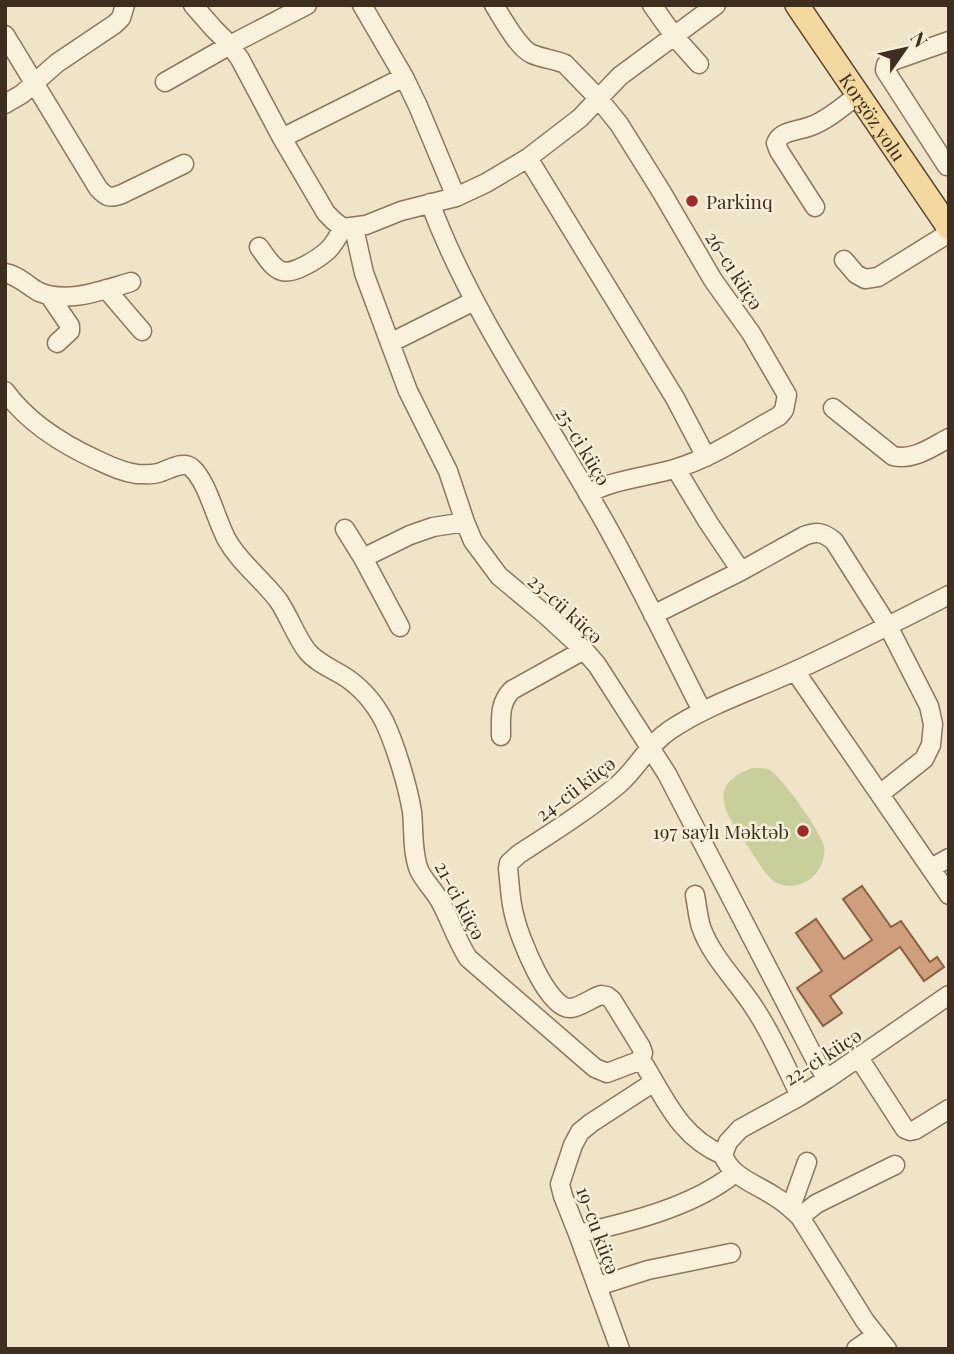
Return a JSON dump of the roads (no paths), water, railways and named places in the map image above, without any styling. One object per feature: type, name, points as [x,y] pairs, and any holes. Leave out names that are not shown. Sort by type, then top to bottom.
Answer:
[{"type":"main road","name":"Korgöz yolu","points":[[797,5],[949,230]]},
{"type":"street","points":[[5,104],[22,94],[57,63],[115,24],[121,18],[125,5]]},
{"type":"street","name":"23-cü küçə","points":[[193,5],[240,59],[326,213],[349,228],[408,391],[448,471],[473,541],[499,576],[584,650],[651,746],[827,1079]]},
{"type":"street","points":[[165,82],[307,5]]},
{"type":"street","points":[[362,5],[404,77],[456,197]]},
{"type":"street","name":"26-cı küçə","points":[[494,5],[527,51],[565,64],[598,98],[618,124],[713,280],[751,333],[786,395],[784,410],[779,416],[706,457],[676,469],[605,486],[588,494]]},
{"type":"street","points":[[652,5],[674,36],[699,64]]},
{"type":"street","points":[[259,247],[276,268],[292,272],[327,252],[349,228],[456,197],[486,183],[528,158],[580,118],[620,76],[716,5]]},
{"type":"street","points":[[5,35],[105,196],[112,198],[122,194],[184,164]]},
{"type":"street","points":[[947,166],[885,70],[886,65],[895,60],[949,41]]},
{"type":"street","points":[[282,138],[404,77]]},
{"type":"street","points":[[815,207],[776,143],[784,134],[813,126],[827,118],[858,95]]},
{"type":"street","points":[[903,160],[930,142]]},
{"type":"street","points":[[528,158],[675,398],[706,457]]},
{"type":"street","name":"25-ci küçə","points":[[430,203],[474,301],[604,522],[702,711]]},
{"type":"street","points":[[844,260],[856,274],[866,279],[878,277],[949,230]]},
{"type":"street","points":[[5,273],[49,295],[75,296],[131,282]]},
{"type":"street","points":[[106,289],[142,331]]},
{"type":"street","points":[[49,295],[70,326],[70,331],[57,343]]},
{"type":"street","points":[[390,343],[474,301]]},
{"type":"street","name":"21-ci küçə","points":[[5,391],[13,402],[62,443],[121,471],[155,474],[184,464],[191,466],[211,501],[227,541],[278,600],[309,654],[366,693],[376,707],[392,739],[408,795],[420,871],[441,902],[468,958],[596,1068],[607,1073],[640,1062]]},
{"type":"street","points":[[833,408],[893,456],[913,456],[949,438]]},
{"type":"street","points":[[676,469],[741,571]]},
{"type":"street","points":[[363,558],[410,535],[433,527],[465,522]]},
{"type":"street","points":[[345,529],[400,627]]},
{"type":"street","points":[[653,615],[813,532],[821,532],[834,541],[888,626],[929,706],[933,724],[931,745],[924,759],[880,794]]},
{"type":"street","name":"24-cü küçə","points":[[640,1062],[643,1053],[641,1046],[612,1000],[601,995],[570,1008],[562,1006],[542,982],[528,956],[514,916],[509,863],[619,783],[633,771],[651,746],[670,730],[702,711],[795,671],[949,595]]},
{"type":"street","points":[[501,736],[504,697],[584,650]]},
{"type":"street","points":[[795,671],[949,894]]},
{"type":"street","points":[[931,868],[949,858]]},
{"type":"street","points":[[695,895],[700,925],[714,953],[757,1012],[800,1096]]},
{"type":"street","name":"22-ci küçə","points":[[723,1155],[727,1142],[740,1129],[800,1096],[947,999]]},
{"type":"street","points":[[859,1058],[905,1129],[915,1130],[949,1109]]},
{"type":"street","points":[[640,1062],[691,1135],[707,1148],[723,1155],[735,1173],[795,1212],[881,1342],[856,1349]]},
{"type":"street","name":"19-cu küçə","points":[[620,1349],[560,1184],[580,1132],[654,1082]]},
{"type":"street","points":[[795,1212],[807,1162]]},
{"type":"street","points":[[795,1212],[895,1165]]},
{"type":"street","points":[[578,1234],[636,1221],[662,1211],[710,1191],[735,1173]]},
{"type":"street","points":[[598,1286],[648,1270],[731,1253]]},
{"type":"place","name":"Parkinq","points":[[692,201]]},
{"type":"place","name":"197 saylı Məktəb","points":[[803,831]]}]
